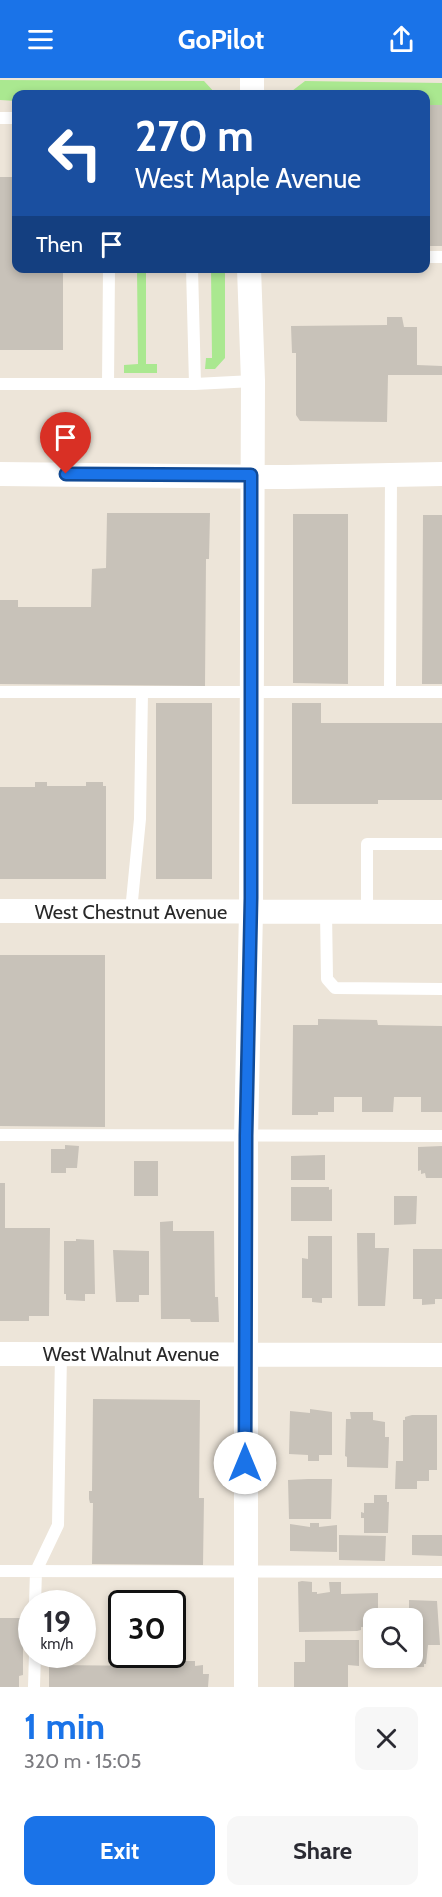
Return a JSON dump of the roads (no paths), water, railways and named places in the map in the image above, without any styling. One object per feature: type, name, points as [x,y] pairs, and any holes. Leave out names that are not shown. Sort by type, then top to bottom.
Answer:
[{"type":"street","points":[[246,1687],[246,1136],[251,912],[253,381],[249,273]]},
{"type":"street","points":[[0,474],[392,476],[442,474]]},
{"type":"street","name":"West Chestnut Avenue","points":[[0,911],[442,912]]},
{"type":"street","name":"West Walnut Avenue","points":[[0,1354],[442,1355]]},
{"type":"lane","points":[[108,384],[109,273]]},
{"type":"lane","points":[[192,273],[195,384]]},
{"type":"lane","points":[[0,384],[195,384],[253,381]]},
{"type":"lane","points":[[390,692],[392,476]]},
{"type":"lane","points":[[0,692],[442,692]]},
{"type":"lane","points":[[131,911],[140,819],[142,692]]},
{"type":"lane","points":[[367,912],[367,844],[442,844]]},
{"type":"lane","points":[[326,911],[327,979],[335,988],[442,989]]},
{"type":"lane","points":[[0,1134],[442,1136]]},
{"type":"lane","points":[[35,1590],[36,1571],[58,1525],[61,1354]]},
{"type":"lane","points":[[0,1571],[442,1572]]},
{"type":"lane","points":[[34,1668],[34,1687]]}]
